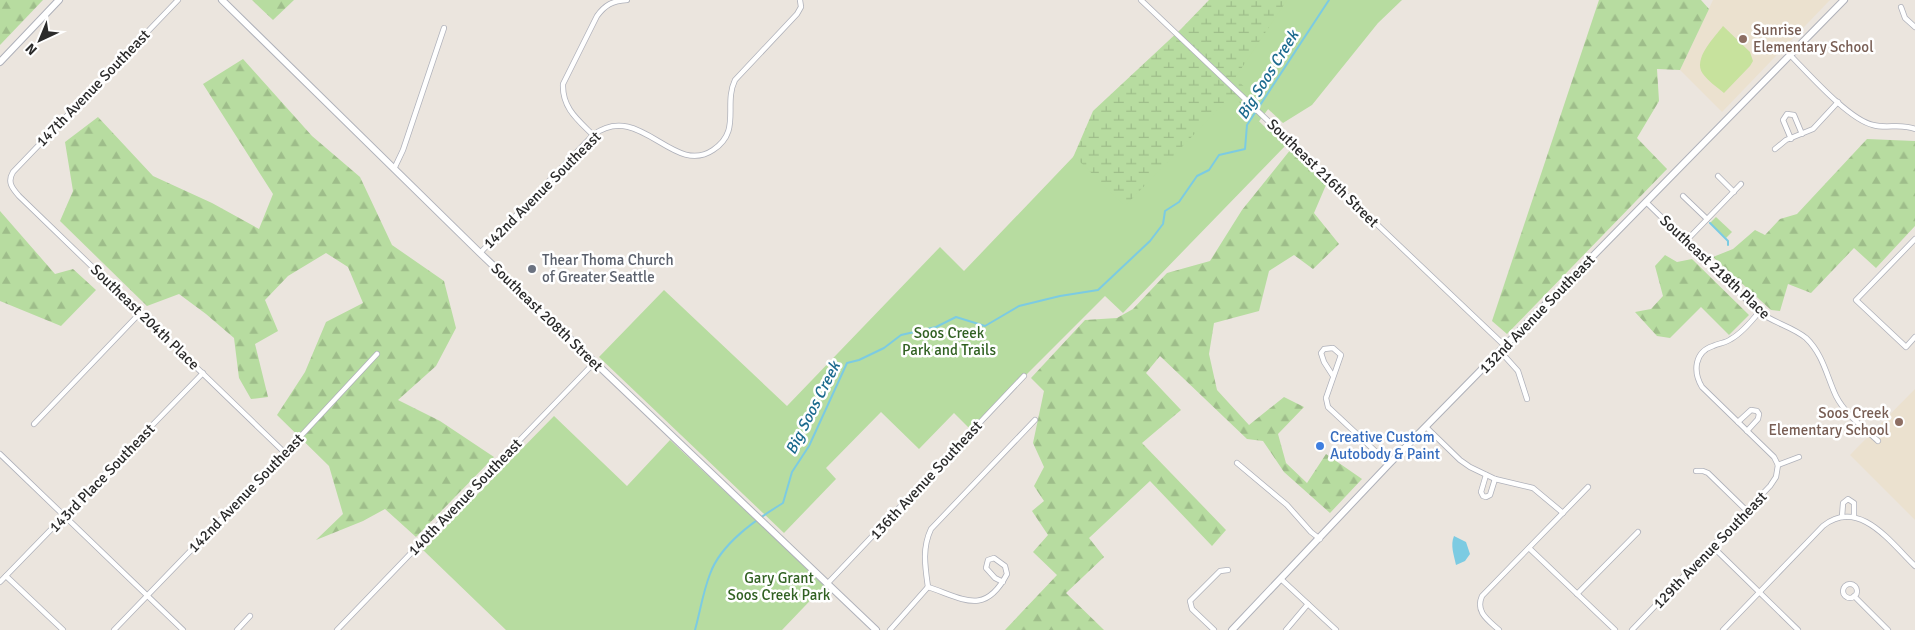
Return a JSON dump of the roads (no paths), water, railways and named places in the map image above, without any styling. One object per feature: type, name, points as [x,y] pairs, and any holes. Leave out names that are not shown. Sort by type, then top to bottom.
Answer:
[{"type":"street","points":[[0,62],[59,0]]},
{"type":"street","name":"147th Avenue Southeast","points":[[9,178],[178,0]]},
{"type":"street","name":"Southeast 208th Street","points":[[222,0],[594,363],[876,630]]},
{"type":"street","points":[[593,136],[565,103],[562,94],[563,84],[603,7],[617,1],[627,0]]},
{"type":"street","name":"142nd Avenue Southeast","points":[[480,253],[593,136],[607,126],[626,126],[640,130],[680,152],[693,156],[702,155],[714,149],[724,140],[730,130],[732,118],[730,98],[735,80],[797,14],[801,7],[800,0]]},
{"type":"street","name":"Southeast 216th Street","points":[[1141,0],[1503,348],[1518,371],[1527,399]]},
{"type":"street","name":"132nd Avenue Southeast","points":[[1232,630],[1389,464],[1844,0]]},
{"type":"street","points":[[1901,6],[1906,18],[1915,27]]},
{"type":"street","points":[[394,169],[403,150],[444,28]]},
{"type":"street","points":[[1790,55],[1838,102],[1865,122],[1873,125],[1894,125],[1915,129]]},
{"type":"street","points":[[1776,149],[1791,138],[1802,134],[1818,124],[1838,102]]},
{"type":"street","points":[[1791,138],[1783,120],[1787,114],[1794,115],[1802,134]]},
{"type":"street","points":[[1718,176],[1734,192]]},
{"type":"street","name":"Southeast 204th Place","points":[[9,178],[14,190],[285,453]]},
{"type":"street","points":[[1686,241],[1741,184]]},
{"type":"street","points":[[1683,196],[1707,219]]},
{"type":"street","name":"Southeast 218th Place","points":[[1646,202],[1759,312],[1770,320],[1806,338],[1816,350],[1825,366],[1836,397],[1848,413],[1878,441]]},
{"type":"street","points":[[1915,239],[1856,300],[1906,347],[1915,338]]},
{"type":"street","points":[[34,424],[140,312]]},
{"type":"street","points":[[1759,312],[1733,339],[1712,346],[1699,356],[1696,364],[1698,380],[1702,387],[1774,457],[1778,465],[1798,457]]},
{"type":"street","points":[[1333,376],[1324,362],[1321,353],[1324,349],[1333,348],[1341,355],[1326,398],[1328,407],[1389,464]]},
{"type":"street","name":"142nd Avenue Southeast","points":[[114,630],[285,453],[377,354]]},
{"type":"street","name":"140th Avenue Southeast","points":[[337,630],[594,363]]},
{"type":"street","name":"143rd Place Southeast","points":[[0,582],[203,373]]},
{"type":"street","name":"136th Avenue Southeast","points":[[827,584],[1024,376]]},
{"type":"street","points":[[1738,422],[1751,410],[1757,411],[1759,417],[1747,431]]},
{"type":"street","points":[[890,630],[928,586],[924,561],[930,529],[1035,420]]},
{"type":"street","points":[[1426,427],[1460,460],[1495,479],[1534,488],[1563,513]]},
{"type":"street","points":[[0,454],[183,630]]},
{"type":"street","points":[[1237,463],[1287,505],[1311,532],[1320,539]]},
{"type":"street","name":"129th Avenue Southeast","points":[[1632,630],[1770,486],[1776,477],[1778,465]]},
{"type":"street","points":[[1696,471],[1703,470],[1708,473],[1747,511]]},
{"type":"street","points":[[1486,475],[1481,492],[1483,496],[1486,497],[1490,494],[1495,479]]},
{"type":"street","points":[[1496,629],[1482,613],[1479,606],[1482,596],[1588,488]]},
{"type":"street","points":[[1845,516],[1843,503],[1848,500],[1854,503],[1854,517]]},
{"type":"street","points":[[1723,630],[1823,526],[1830,521],[1845,516],[1854,517],[1872,525],[1915,566]]},
{"type":"street","points":[[1577,594],[1638,532]]},
{"type":"street","points":[[1713,547],[1798,630]]},
{"type":"street","points":[[1529,548],[1615,630]]},
{"type":"street","points":[[928,586],[976,602],[990,597],[1003,582],[1007,574],[1007,569],[998,559],[990,559],[986,564],[987,570],[995,578],[1003,582]]},
{"type":"street","points":[[1214,630],[1192,609],[1190,601],[1220,571],[1228,570]]},
{"type":"street","points":[[6,576],[63,630]]},
{"type":"street","points":[[1281,579],[1336,630]]},
{"type":"street","points":[[1854,596],[1888,630]]},
{"type":"street","points":[[1286,630],[1308,604]]},
{"type":"street","points":[[238,630],[250,616]]},
{"type":"water","points":[[1454,536],[1466,542],[1470,554],[1465,561],[1456,565],[1452,546]]},
{"type":"waterway","name":"Big Soos Creek","points":[[695,630],[705,588],[715,563],[722,552],[741,533],[762,516],[783,503],[792,472],[809,446],[847,363],[859,360],[884,348],[901,335],[936,327],[956,317],[985,326],[1019,306],[1060,296],[1098,290],[1150,241],[1163,224],[1165,211],[1179,202],[1197,176],[1209,170],[1219,155],[1245,149],[1247,125],[1329,0]]},
{"type":"waterway","points":[[1710,223],[1728,241],[1728,245]]},
{"type":"place","name":"Sunrise Elementary School","points":[[1743,39]]},
{"type":"place","name":"Thear Thoma Church of Greater Seattle","points":[[532,269]]},
{"type":"place","name":"Soos Creek Elementary School","points":[[1899,422]]},
{"type":"place","name":"Creative Custom Autobody & Paint","points":[[1320,446]]},
{"type":"park label","name":"Soos Creek Park and Trails","points":[[949,342]]},
{"type":"park label","name":"Gary Grant Soos Creek Park","points":[[779,586]]}]
